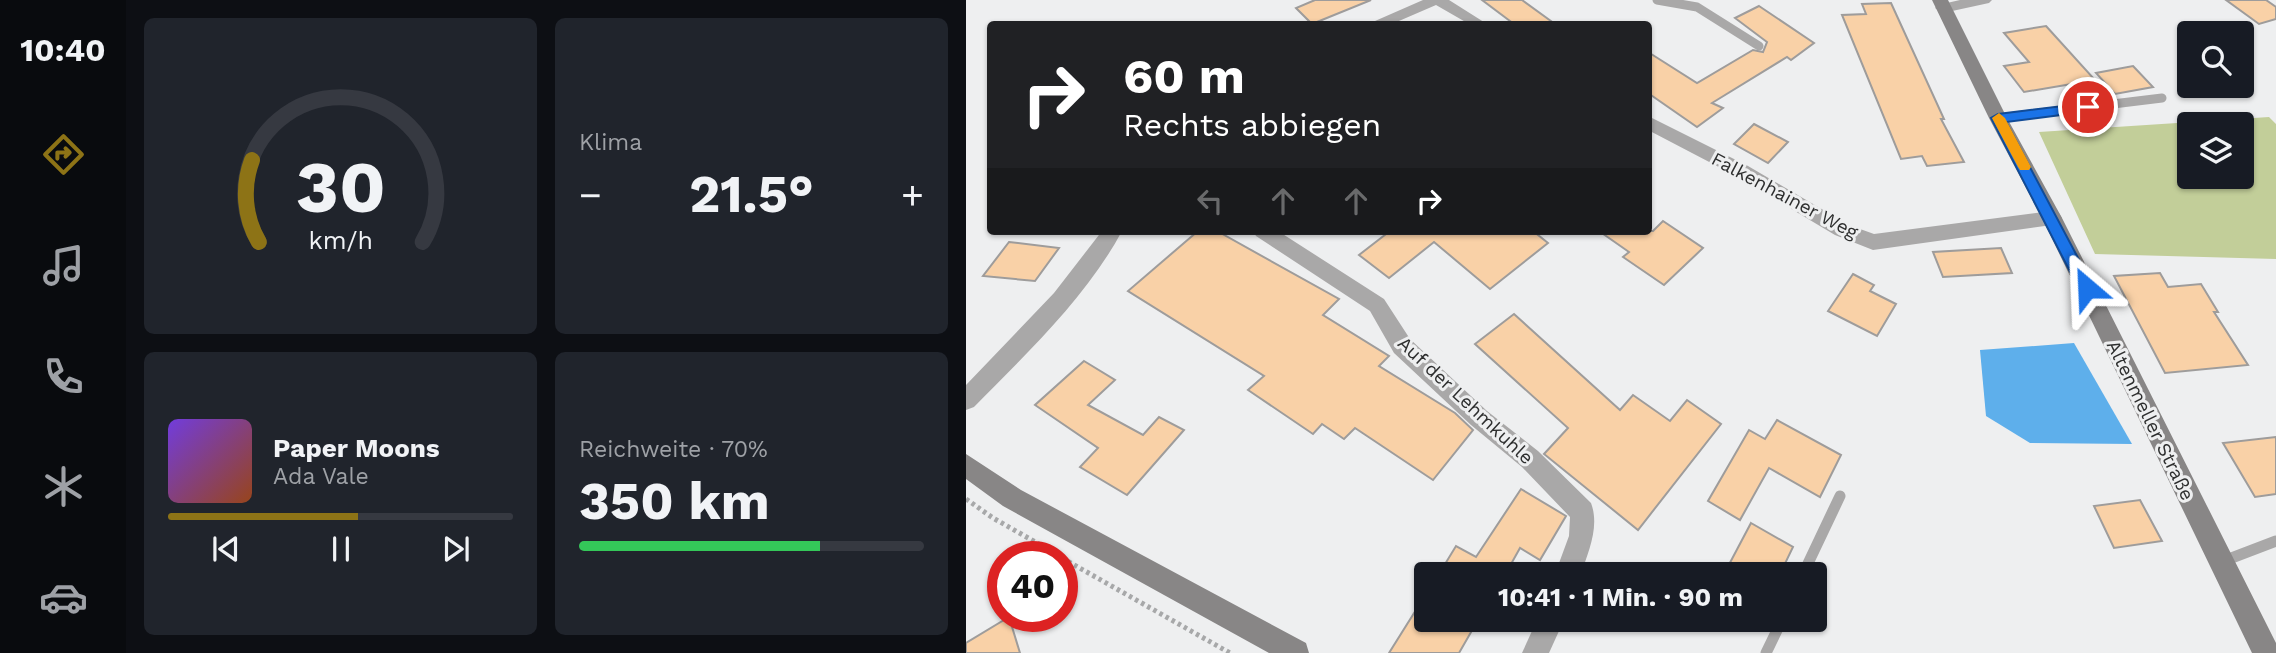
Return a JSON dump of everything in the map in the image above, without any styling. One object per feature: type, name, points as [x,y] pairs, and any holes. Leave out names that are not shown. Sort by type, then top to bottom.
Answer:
[{"type":"street","points":[[1387,21],[1437,0],[1474,21]]},
{"type":"street","points":[[1941,4],[1984,0]]},
{"type":"street","name":"Altenmeller Straße","points":[[1941,4],[2052,218],[2266,653]]},
{"type":"street","name":"Falkenhainer Weg","points":[[1652,124],[1742,171],[1842,230],[1873,242],[2052,218]]},
{"type":"street","points":[[966,400],[1044,322],[1083,275],[1109,235]]},
{"type":"street","name":"Auf der Lehmkuhle","points":[[1269,235],[1377,305],[1402,346],[1479,418],[1530,459],[1582,512],[1581,536],[1572,562]]},
{"type":"street","points":[[966,465],[1012,498],[1297,653]]},
{"type":"street","points":[[1535,653],[1545,632]]},
{"type":"lane","points":[[1657,0],[1697,7],[1759,46]]},
{"type":"lane","points":[[1998,118],[2162,99]]},
{"type":"lane","points":[[1809,562],[1840,496]]},
{"type":"lane","points":[[2221,562],[2276,541]]},
{"type":"lane","points":[[1766,653],[1776,632]]},
{"type":"path","points":[[1078,567],[1230,653]]},
{"type":"green space","points":[[2269,117],[2276,124],[2276,259],[2095,254],[2039,132],[2177,123],[2177,189],[2254,189],[2254,118]]},
{"type":"water","points":[[2074,343],[2132,444],[2030,443],[1986,416],[1980,350]]},
{"type":"building","points":[[1315,0],[1371,0],[1319,21],[1309,21],[1296,8]]},
{"type":"building","points":[[1482,0],[1522,0],[1551,21],[1510,21]]},
{"type":"building","points":[[2226,0],[2266,0],[2276,7],[2276,19],[2259,24]]},
{"type":"building","points":[[1891,3],[1944,119],[1941,119],[1964,162],[1927,166],[1922,156],[1901,159],[1842,15],[1866,14],[1862,4]]},
{"type":"building","points":[[1759,6],[1814,43],[1791,60],[1787,57],[1712,103],[1723,108],[1697,127],[1652,96],[1652,55],[1697,83],[1753,50],[1763,52],[1767,42],[1735,18]]},
{"type":"building","points":[[2046,26],[2095,80],[2024,92],[2004,66],[2029,62],[2004,33]]},
{"type":"building","points":[[2133,66],[2153,87],[2115,94],[2096,73]]},
{"type":"building","points":[[1754,124],[1788,142],[1768,163],[1734,144]]},
{"type":"building","points":[[1663,221],[1703,248],[1664,285],[1623,257],[1629,252],[1605,235],[1652,235]]},
{"type":"building","points":[[1193,235],[1224,235],[1339,299],[1323,315],[1389,356],[1379,366],[1455,413],[1473,430],[1433,480],[1355,428],[1344,439],[1322,424],[1313,434],[1248,390],[1264,376],[1128,291]]},
{"type":"building","points":[[1385,235],[1538,235],[1548,243],[1490,289],[1434,242],[1389,278],[1359,255]]},
{"type":"building","points":[[1009,242],[1059,248],[1035,281],[983,276]]},
{"type":"building","points":[[2001,248],[2012,273],[1943,277],[1933,252]]},
{"type":"building","points":[[2160,273],[2168,287],[2201,284],[2218,312],[2214,312],[2248,365],[2165,373],[2114,276]]},
{"type":"building","points":[[1853,274],[1874,285],[1870,291],[1896,304],[1877,336],[1828,311]]},
{"type":"building","points":[[1514,314],[1620,410],[1633,395],[1670,421],[1687,400],[1721,424],[1638,530],[1544,454],[1568,428],[1475,344]]},
{"type":"building","points":[[1084,361],[1115,380],[1088,405],[1143,435],[1159,417],[1184,430],[1127,495],[1080,467],[1098,448],[1035,405]]},
{"type":"building","points":[[1777,420],[1841,455],[1820,497],[1769,468],[1740,520],[1708,501],[1749,430],[1765,439]]},
{"type":"building","points":[[2276,437],[2276,494],[2255,497],[2223,443]]},
{"type":"building","points":[[1521,489],[1566,516],[1540,560],[1520,548],[1512,562],[1446,562],[1456,546],[1476,557]]},
{"type":"building","points":[[2140,500],[2162,541],[2114,548],[2094,506]]},
{"type":"building","points":[[1751,523],[1793,547],[1786,562],[1730,562]]},
{"type":"building","points":[[1414,613],[1414,632],[1471,632],[1459,653],[1389,653]]},
{"type":"building","points":[[987,630],[1014,632],[1020,653],[966,653],[966,643]]},
{"type":"slow traffic","points":[[1999,118],[2024,167]]},
{"type":"route","points":[[2087,288],[1998,118],[2088,107]]}]
